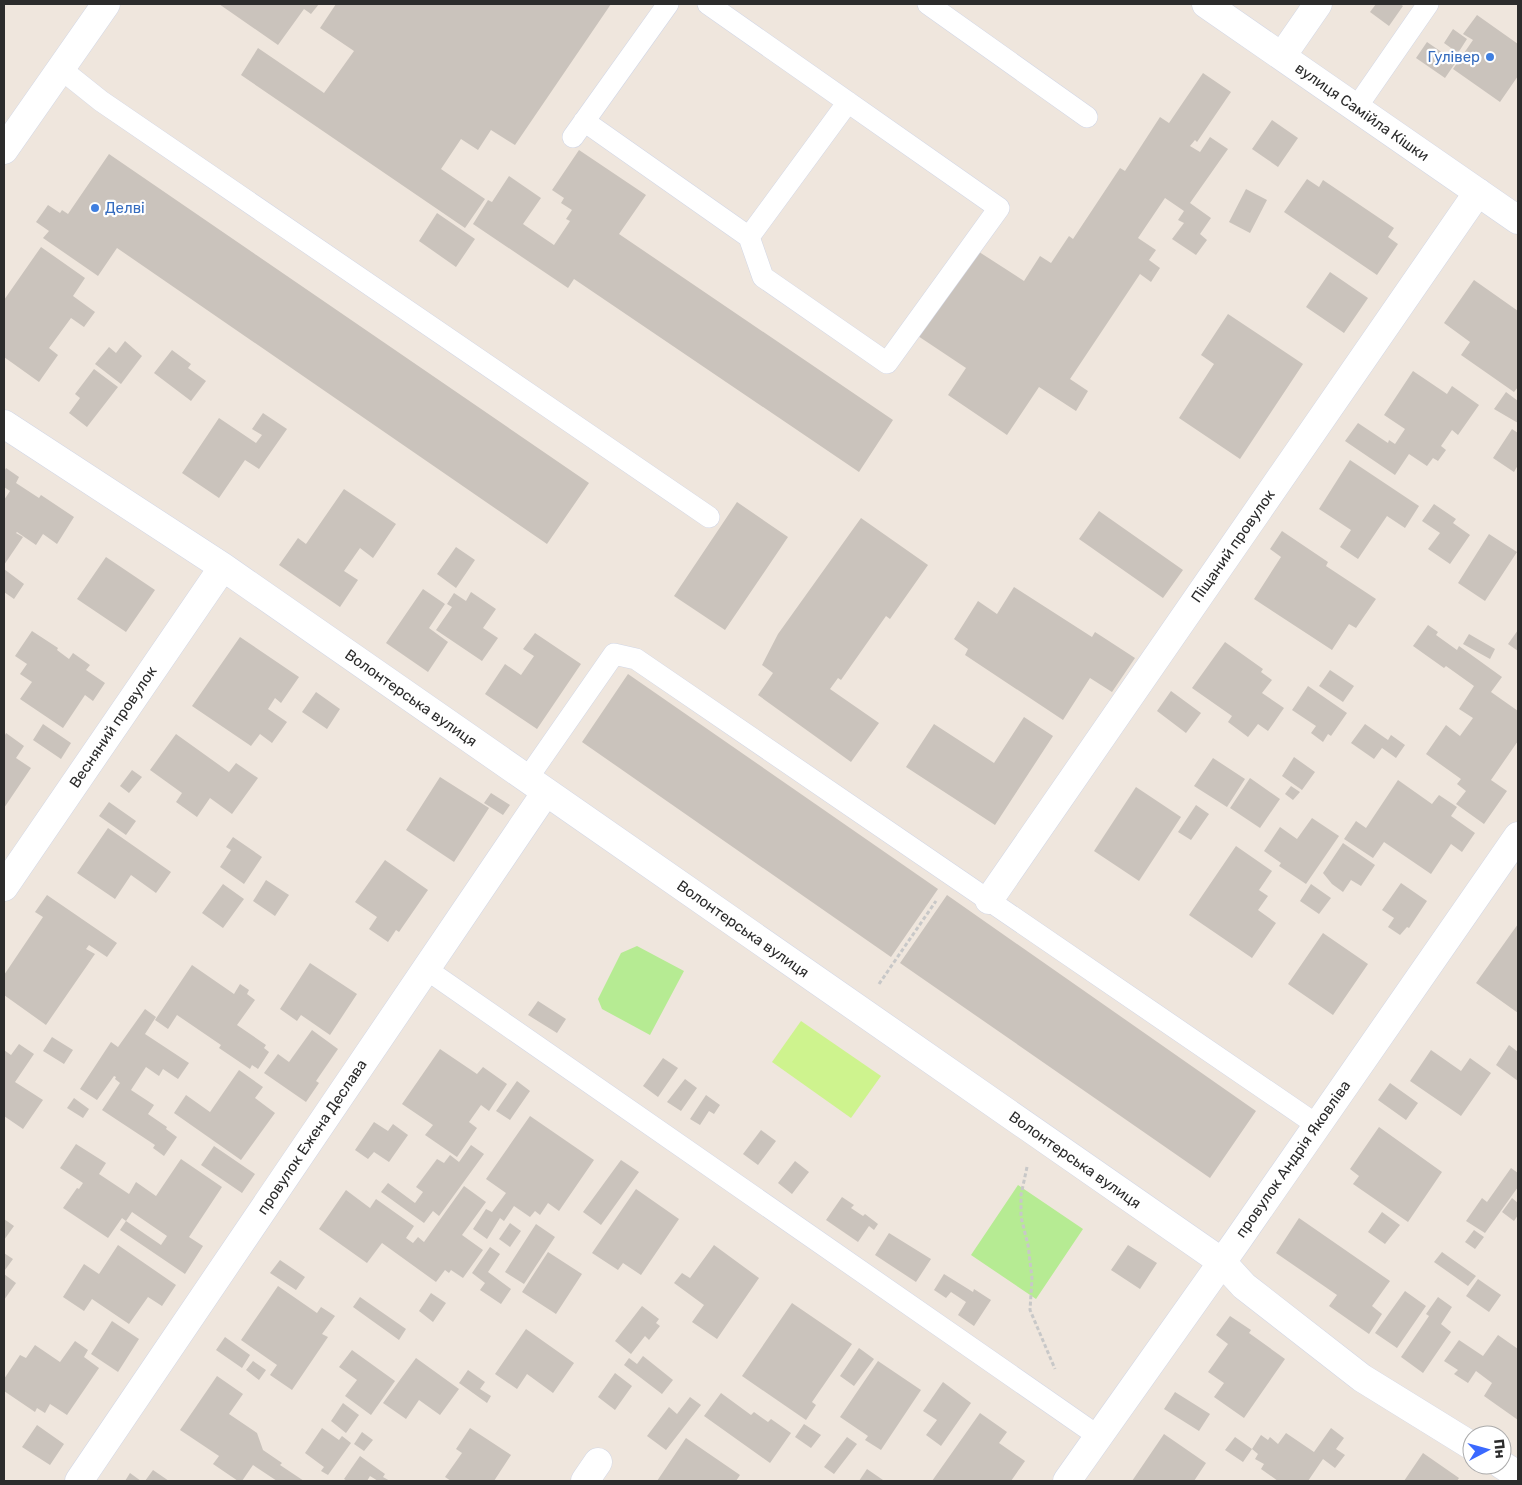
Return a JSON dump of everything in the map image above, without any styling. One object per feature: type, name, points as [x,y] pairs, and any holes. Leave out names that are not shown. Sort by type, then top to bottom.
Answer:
[{"type":"street","points":[[4,150],[106,4]]},
{"type":"street","name":"вулиця Самійла Кішки","points":[[1206,4],[1518,220]]},
{"type":"street","points":[[1282,56],[1318,4]]},
{"type":"street","name":"Піщаний провулок","points":[[988,900],[1478,192]]},
{"type":"street","name":"Волонтерська вулиця","points":[[4,424],[223,566],[1222,1262],[1244,1286],[1362,1378],[1462,1440]]},
{"type":"street","name":"Весняний провулок","points":[[4,887],[223,566]]},
{"type":"street","name":"провулок Ежена Деслава","points":[[79,1481],[426,969],[537,786]]},
{"type":"street","name":"провулок Андрія Яковліва","points":[[1067,1481],[1222,1262],[1518,836]]},
{"type":"lane","points":[[668,4],[579,129],[750,237],[763,277],[887,363],[999,208],[708,4]]},
{"type":"lane","points":[[928,4],[1087,118]]},
{"type":"lane","points":[[1356,108],[1428,4]]},
{"type":"lane","points":[[61,69],[101,101],[709,517]]},
{"type":"lane","points":[[750,237],[848,102]]},
{"type":"lane","points":[[537,786],[614,654],[636,659],[1317,1124]]},
{"type":"lane","points":[[426,969],[1098,1436]]},
{"type":"path","points":[[865,1014],[875,989],[954,876]]},
{"type":"path","points":[[1029,1159],[1021,1194],[1021,1217],[1028,1245],[1032,1278],[1030,1310],[1044,1339],[1062,1388],[1065,1414]]},
{"type":"green space","points":[[637,946],[684,971],[650,1035],[602,1009],[598,999],[621,953]]},
{"type":"green space","points":[[801,1021],[881,1076],[851,1118],[772,1062]]},
{"type":"green space","points":[[1018,1185],[1083,1229],[1036,1299],[971,1255]]},
{"type":"building","points":[[219,4],[319,4],[311,14],[304,9],[278,45]]},
{"type":"building","points":[[336,4],[611,4],[515,145],[491,130],[478,150],[461,139],[441,169],[485,199],[465,228],[241,75],[258,48],[324,93],[354,51],[320,28]]},
{"type":"building","points":[[1376,4],[1400,4],[1403,6],[1389,26],[1370,12]]},
{"type":"building","name":"Гулівер","points":[[1477,15],[1518,44],[1518,76],[1500,102],[1453,69],[1473,40],[1463,34]]},
{"type":"building","points":[[1453,29],[1467,39],[1458,53],[1444,43]]},
{"type":"building","points":[[1427,42],[1456,62],[1445,78],[1416,58]]},
{"type":"building","points":[[1203,73],[1231,92],[1197,142],[1195,140],[1190,146],[1200,152],[1210,137],[1228,149],[1190,203],[1211,218],[1200,234],[1207,240],[1196,255],[1172,239],[1184,223],[1178,220],[1184,211],[1165,198],[1138,238],[1156,250],[1149,260],[1160,268],[1151,282],[1140,274],[1070,379],[1088,391],[1076,411],[1039,387],[1007,435],[948,395],[966,368],[915,334],[973,248],[1024,281],[1040,256],[1051,263],[1069,236],[1073,239],[1120,168],[1125,171],[1160,117],[1169,123]]},
{"type":"building","points":[[1272,120],[1298,138],[1278,167],[1252,149]]},
{"type":"building","points":[[579,150],[646,195],[619,234],[893,420],[859,472],[574,279],[568,288],[473,224],[488,200],[492,202],[509,176],[541,198],[523,224],[554,245],[570,221],[566,219],[572,210],[561,203],[564,198],[552,190]]},
{"type":"building","points":[[109,154],[589,483],[547,544],[117,248],[98,276],[43,238],[49,231],[36,222],[48,205],[60,213],[62,210],[68,214]]},
{"type":"building","points":[[1307,179],[1319,187],[1323,180],[1394,228],[1388,237],[1398,244],[1377,275],[1284,212]]},
{"type":"building","points":[[1246,189],[1267,200],[1250,233],[1229,222]]},
{"type":"building","points":[[437,213],[475,239],[456,267],[419,241]]},
{"type":"building","points":[[41,247],[85,278],[73,296],[95,312],[84,327],[71,318],[49,348],[58,355],[39,382],[4,357],[4,300]]},
{"type":"building","points":[[1330,272],[1368,298],[1344,333],[1306,307]]},
{"type":"building","points":[[1474,280],[1518,311],[1518,387],[1514,392],[1461,355],[1470,342],[1444,323]]},
{"type":"building","points":[[1228,314],[1303,364],[1240,459],[1179,418],[1214,364],[1201,355]]},
{"type":"building","points":[[125,341],[142,356],[121,384],[95,364],[109,347],[116,353]]},
{"type":"building","points":[[172,350],[191,364],[188,368],[206,381],[191,401],[154,373]]},
{"type":"building","points":[[94,369],[118,387],[87,427],[69,413],[80,398],[75,394]]},
{"type":"building","points":[[1413,371],[1447,394],[1452,386],[1479,405],[1458,435],[1452,430],[1441,446],[1446,450],[1438,461],[1433,458],[1427,466],[1409,454],[1395,475],[1345,441],[1358,423],[1388,443],[1389,440],[1395,444],[1405,429],[1384,415]]},
{"type":"building","points":[[1506,392],[1518,401],[1518,423],[1494,409]]},
{"type":"building","points":[[263,413],[287,429],[259,469],[245,460],[219,498],[182,473],[219,418],[256,443],[262,435],[252,429]]},
{"type":"building","points":[[1512,429],[1518,433],[1518,465],[1514,472],[1493,458]]},
{"type":"building","points":[[1350,460],[1419,506],[1405,528],[1387,516],[1358,559],[1340,547],[1351,530],[1319,509]]},
{"type":"building","points":[[6,468],[19,477],[16,483],[39,498],[41,495],[74,517],[57,544],[43,534],[36,545],[17,532],[23,537],[4,565],[4,500],[10,491],[4,487],[4,472]]},
{"type":"building","points":[[344,489],[396,524],[373,558],[360,548],[344,571],[358,580],[340,607],[279,565],[298,538],[306,544]]},
{"type":"building","points":[[737,502],[788,537],[725,630],[674,596]]},
{"type":"building","points":[[1434,504],[1456,519],[1453,523],[1470,535],[1450,564],[1428,549],[1440,533],[1422,521]]},
{"type":"building","points":[[1099,511],[1183,570],[1163,598],[1079,539]]},
{"type":"building","points":[[861,518],[928,565],[890,619],[886,616],[841,680],[838,678],[830,689],[879,723],[851,762],[758,695],[773,673],[762,665],[778,634]]},
{"type":"building","points":[[1282,531],[1328,562],[1326,566],[1376,599],[1356,628],[1349,624],[1332,650],[1254,599],[1281,557],[1270,549]]},
{"type":"building","points":[[1489,534],[1517,552],[1485,601],[1458,583]]},
{"type":"building","points":[[456,547],[475,560],[456,588],[437,574]]},
{"type":"building","points":[[106,557],[155,590],[126,632],[77,599]]},
{"type":"building","points":[[4,569],[24,584],[14,599],[4,592]]},
{"type":"building","points":[[1014,587],[1092,637],[1095,632],[1135,658],[1112,692],[1090,678],[1063,720],[965,655],[968,649],[954,639],[978,601],[997,614]]},
{"type":"building","points":[[423,589],[445,604],[429,628],[448,642],[428,672],[386,643]]},
{"type":"building","points":[[471,592],[496,609],[483,628],[498,638],[482,661],[436,630],[452,607],[447,604],[454,593],[466,601]]},
{"type":"building","points":[[1428,625],[1438,632],[1436,635],[1457,650],[1459,646],[1502,677],[1491,692],[1518,711],[1518,741],[1491,780],[1507,791],[1484,824],[1456,804],[1466,791],[1457,784],[1461,779],[1426,754],[1446,725],[1460,736],[1473,718],[1459,709],[1474,686],[1413,646]]},
{"type":"building","points":[[1518,630],[1518,651],[1508,644]]},
{"type":"building","points":[[32,631],[58,648],[57,650],[69,659],[73,653],[90,665],[86,670],[105,683],[93,701],[85,695],[63,728],[20,699],[32,682],[20,674],[27,664],[15,656]]},
{"type":"building","points":[[535,633],[581,664],[537,729],[485,694],[505,664],[521,675],[534,656],[523,649]]},
{"type":"building","points":[[1469,634],[1495,649],[1490,659],[1463,644]]},
{"type":"building","points":[[240,637],[299,677],[281,703],[275,698],[268,709],[287,722],[272,743],[260,734],[251,746],[192,706]]},
{"type":"building","points":[[1225,642],[1263,669],[1261,672],[1272,680],[1262,693],[1284,708],[1268,731],[1258,724],[1248,737],[1228,722],[1232,716],[1192,688]]},
{"type":"building","points":[[1330,670],[1354,686],[1343,702],[1319,686]]},
{"type":"building","points":[[628,674],[938,889],[891,957],[582,742]]},
{"type":"building","points":[[1308,686],[1347,713],[1331,736],[1328,734],[1323,742],[1311,733],[1316,726],[1292,710]]},
{"type":"building","points":[[1171,691],[1201,713],[1186,733],[1157,711]]},
{"type":"building","points":[[316,692],[340,709],[327,729],[302,712]]},
{"type":"building","points":[[1024,717],[1053,736],[995,825],[906,767],[934,724],[994,763]]},
{"type":"building","points":[[43,724],[71,743],[61,759],[33,740]]},
{"type":"building","points":[[1365,724],[1388,740],[1391,735],[1405,745],[1396,758],[1382,748],[1374,759],[1351,743]]},
{"type":"building","points":[[6,733],[24,746],[16,758],[31,768],[4,808],[4,737]]},
{"type":"building","points":[[176,734],[229,772],[236,763],[258,778],[232,814],[210,798],[197,817],[176,802],[182,793],[150,770]]},
{"type":"building","points":[[1294,757],[1315,772],[1302,790],[1282,776]]},
{"type":"building","points":[[1213,758],[1245,779],[1227,807],[1194,786]]},
{"type":"building","points":[[132,770],[142,777],[129,793],[120,786]]},
{"type":"building","points":[[440,777],[489,808],[454,862],[406,830]]},
{"type":"building","points":[[1250,778],[1280,799],[1260,828],[1230,808]]},
{"type":"building","points":[[1398,780],[1432,804],[1439,795],[1457,807],[1451,816],[1475,833],[1462,852],[1451,844],[1431,874],[1384,842],[1373,858],[1344,839],[1356,821],[1366,828]]},
{"type":"building","points":[[1291,786],[1300,792],[1293,800],[1285,794]]},
{"type":"building","points":[[1136,787],[1181,817],[1139,881],[1094,851]]},
{"type":"building","points":[[491,793],[510,805],[503,815],[484,803]]},
{"type":"building","points":[[109,802],[136,821],[126,835],[99,816]]},
{"type":"building","points":[[1196,805],[1209,814],[1191,840],[1178,832]]},
{"type":"building","points":[[1312,818],[1339,836],[1306,884],[1279,866],[1281,863],[1264,851],[1280,827],[1297,839]]},
{"type":"building","points":[[108,828],[171,872],[156,893],[131,875],[115,899],[77,873]]},
{"type":"building","points":[[233,837],[262,857],[244,884],[220,867],[231,850],[226,847]]},
{"type":"building","points":[[1343,843],[1375,865],[1361,886],[1351,880],[1343,892],[1332,884],[1323,873]]},
{"type":"building","points":[[1236,846],[1272,871],[1259,890],[1268,896],[1258,910],[1276,923],[1252,958],[1189,915]]},
{"type":"building","points":[[385,860],[428,890],[399,932],[396,930],[388,942],[369,929],[377,917],[355,902]]},
{"type":"building","points":[[266,880],[289,895],[275,916],[253,901]]},
{"type":"building","points":[[1401,883],[1427,901],[1409,928],[1407,927],[1400,935],[1388,927],[1394,918],[1382,910]]},
{"type":"building","points":[[223,884],[244,899],[223,928],[202,913]]},
{"type":"building","points":[[1311,884],[1331,898],[1319,914],[1300,901]]},
{"type":"building","points":[[47,895],[117,943],[107,957],[89,945],[86,949],[95,954],[46,1025],[4,995],[4,975],[43,917],[35,912]]},
{"type":"building","points":[[947,895],[1256,1111],[1210,1178],[900,963]]},
{"type":"building","points":[[1518,924],[1518,1013],[1476,983]]},
{"type":"building","points":[[1323,933],[1368,964],[1333,1015],[1288,984]]},
{"type":"building","points":[[310,963],[357,994],[330,1035],[301,1015],[297,1021],[280,1009]]},
{"type":"building","points":[[192,965],[234,994],[240,984],[249,990],[247,994],[255,1000],[237,1025],[266,1045],[264,1048],[269,1052],[258,1069],[252,1065],[250,1069],[219,1048],[221,1045],[177,1015],[168,1029],[155,1020]]},
{"type":"building","points":[[538,1001],[566,1019],[557,1033],[528,1015]]},
{"type":"building","points":[[145,1009],[156,1017],[145,1034],[189,1063],[178,1079],[163,1069],[159,1076],[146,1067],[131,1090],[154,1105],[148,1114],[167,1127],[166,1129],[177,1137],[164,1156],[153,1148],[155,1145],[102,1110],[120,1083],[115,1079],[116,1077],[114,1076],[97,1100],[80,1089],[111,1042],[118,1047]]},
{"type":"building","points":[[312,1030],[338,1049],[316,1081],[319,1083],[306,1102],[264,1073],[278,1054],[289,1062]]},
{"type":"building","points":[[52,1037],[73,1050],[64,1064],[43,1051]]},
{"type":"building","points":[[19,1044],[34,1054],[15,1082],[43,1100],[23,1129],[4,1116],[4,1050],[11,1055]]},
{"type":"building","points":[[1509,1045],[1518,1052],[1518,1081],[1496,1065]]},
{"type":"building","points":[[440,1049],[477,1074],[483,1067],[507,1084],[489,1111],[481,1105],[469,1122],[477,1128],[457,1157],[425,1135],[433,1125],[402,1104]]},
{"type":"building","points":[[1431,1050],[1461,1071],[1470,1058],[1491,1073],[1461,1116],[1410,1081]]},
{"type":"building","points":[[663,1058],[678,1068],[658,1097],[643,1086]]},
{"type":"building","points":[[239,1070],[263,1087],[255,1098],[275,1113],[241,1160],[174,1113],[186,1095],[210,1112]]},
{"type":"building","points":[[685,1079],[697,1088],[681,1111],[667,1102]]},
{"type":"building","points":[[517,1081],[530,1091],[510,1120],[496,1111]]},
{"type":"building","points":[[1390,1083],[1418,1103],[1406,1120],[1378,1100]]},
{"type":"building","points":[[706,1095],[720,1105],[714,1114],[709,1111],[700,1125],[690,1119]]},
{"type":"building","points":[[74,1098],[89,1109],[83,1118],[67,1108]]},
{"type":"building","points":[[530,1116],[594,1160],[559,1211],[548,1203],[540,1215],[535,1211],[530,1217],[514,1206],[504,1221],[500,1218],[487,1239],[473,1229],[486,1209],[492,1212],[506,1193],[486,1179]]},
{"type":"building","points":[[374,1122],[388,1131],[393,1124],[408,1135],[389,1162],[374,1152],[368,1159],[355,1150]]},
{"type":"building","points":[[1379,1127],[1442,1172],[1408,1222],[1353,1184],[1359,1176],[1350,1169]]},
{"type":"building","points":[[761,1130],[776,1141],[758,1165],[743,1154]]},
{"type":"building","points":[[76,1144],[106,1163],[99,1174],[129,1194],[136,1182],[156,1196],[181,1159],[222,1187],[189,1237],[203,1246],[185,1274],[120,1230],[126,1221],[122,1218],[108,1238],[63,1208],[77,1188],[79,1189],[83,1183],[60,1168]],"holes":[[[132,1212],[167,1236],[161,1245],[126,1221]]]},
{"type":"building","points":[[471,1145],[484,1154],[439,1216],[433,1211],[424,1223],[381,1192],[388,1183],[415,1203],[423,1192],[416,1187],[437,1159],[444,1163],[450,1155],[459,1162]]},
{"type":"building","points":[[214,1146],[255,1174],[242,1193],[201,1165]]},
{"type":"building","points":[[621,1160],[639,1172],[601,1225],[583,1212]]},
{"type":"building","points":[[795,1161],[809,1172],[792,1194],[778,1183]]},
{"type":"building","points":[[1511,1168],[1518,1173],[1518,1187],[1485,1233],[1466,1221],[1482,1198],[1487,1202]]},
{"type":"building","points":[[464,1186],[486,1202],[462,1235],[483,1250],[463,1278],[451,1270],[449,1273],[445,1270],[436,1282],[382,1243],[367,1263],[319,1229],[346,1190],[370,1208],[376,1199],[414,1226],[406,1238],[413,1243],[418,1237],[424,1242]]},
{"type":"building","points":[[636,1189],[679,1219],[641,1275],[623,1263],[618,1270],[592,1253]]},
{"type":"building","points":[[842,1197],[854,1205],[851,1208],[863,1216],[865,1214],[878,1224],[874,1230],[869,1226],[858,1242],[826,1220]]},
{"type":"building","points":[[1512,1198],[1518,1203],[1518,1215],[1514,1221],[1502,1212]]},
{"type":"building","points":[[1382,1212],[1400,1225],[1385,1244],[1368,1232]]},
{"type":"building","points":[[1299,1218],[1390,1281],[1372,1306],[1382,1314],[1369,1334],[1329,1306],[1337,1295],[1276,1253]]},
{"type":"building","points":[[4,1219],[14,1226],[4,1240]]},
{"type":"building","points":[[510,1223],[521,1231],[510,1247],[499,1239]]},
{"type":"building","points":[[536,1224],[555,1237],[524,1284],[505,1272]]},
{"type":"building","points":[[1474,1230],[1484,1237],[1475,1249],[1465,1242]]},
{"type":"building","points":[[889,1233],[931,1259],[916,1282],[875,1255]]},
{"type":"building","points":[[118,1245],[176,1285],[162,1306],[148,1297],[129,1324],[92,1299],[84,1311],[63,1297],[84,1264],[99,1274]]},
{"type":"building","points":[[714,1245],[759,1278],[717,1339],[692,1322],[704,1305],[674,1283],[682,1273],[690,1278]]},
{"type":"building","points":[[1128,1245],[1157,1263],[1140,1289],[1111,1270]]},
{"type":"building","points":[[490,1247],[500,1254],[488,1272],[511,1289],[501,1304],[480,1290],[485,1283],[472,1273]]},
{"type":"building","points":[[548,1252],[582,1274],[556,1314],[522,1292]]},
{"type":"building","points":[[1442,1252],[1476,1276],[1468,1286],[1434,1262]]},
{"type":"building","points":[[4,1253],[13,1259],[5,1270],[4,1269]]},
{"type":"building","points":[[280,1260],[305,1277],[296,1290],[270,1273]]},
{"type":"building","points":[[4,1274],[16,1283],[4,1300]]},
{"type":"building","points":[[944,1274],[973,1292],[974,1289],[991,1300],[974,1326],[958,1315],[966,1302],[951,1292],[946,1298],[934,1290]]},
{"type":"building","points":[[1478,1279],[1501,1295],[1489,1312],[1466,1296]]},
{"type":"building","points":[[278,1286],[317,1313],[321,1307],[335,1316],[322,1334],[328,1337],[292,1390],[270,1375],[277,1365],[241,1340]]},
{"type":"building","points":[[1405,1291],[1426,1306],[1397,1348],[1375,1333]]},
{"type":"building","points":[[431,1293],[446,1303],[433,1322],[419,1311]]},
{"type":"building","points":[[360,1297],[406,1329],[399,1340],[353,1307]]},
{"type":"building","points":[[1438,1297],[1452,1307],[1441,1324],[1451,1332],[1423,1373],[1401,1357],[1429,1316],[1426,1314]]},
{"type":"building","points":[[792,1303],[852,1344],[812,1402],[816,1405],[806,1420],[742,1376]]},
{"type":"building","points":[[642,1306],[659,1319],[656,1323],[660,1326],[649,1340],[645,1336],[631,1354],[615,1341]]},
{"type":"building","points":[[1230,1316],[1251,1330],[1249,1333],[1285,1359],[1244,1418],[1214,1397],[1224,1383],[1208,1372],[1228,1344],[1216,1335]]},
{"type":"building","points":[[112,1321],[139,1339],[118,1372],[91,1354]]},
{"type":"building","points":[[526,1329],[574,1363],[553,1393],[527,1374],[517,1389],[495,1374]]},
{"type":"building","points":[[1498,1335],[1518,1349],[1518,1420],[1484,1396],[1492,1383],[1476,1371],[1468,1383],[1454,1374],[1458,1370],[1444,1361],[1459,1340],[1483,1356]]},
{"type":"building","points":[[225,1337],[250,1355],[242,1368],[216,1350]]},
{"type":"building","points":[[75,1341],[88,1350],[84,1357],[99,1368],[67,1415],[50,1404],[45,1413],[37,1408],[35,1412],[4,1391],[4,1379],[20,1355],[26,1358],[35,1345],[60,1362]]},
{"type":"building","points":[[859,1348],[874,1359],[854,1386],[840,1376]]},
{"type":"building","points":[[352,1350],[395,1381],[371,1415],[345,1396],[357,1380],[339,1367]]},
{"type":"building","points":[[643,1356],[673,1380],[662,1394],[624,1365],[629,1358],[637,1364]]},
{"type":"building","points":[[416,1358],[459,1389],[440,1415],[419,1400],[406,1419],[383,1403]]},
{"type":"building","points":[[253,1361],[266,1370],[259,1380],[246,1370]]},
{"type":"building","points":[[878,1361],[921,1390],[881,1450],[865,1440],[868,1436],[840,1417]]},
{"type":"building","points":[[468,1370],[485,1382],[480,1389],[491,1396],[487,1403],[459,1383]]},
{"type":"building","points":[[615,1373],[632,1386],[615,1410],[598,1397]]},
{"type":"building","points":[[217,1376],[243,1394],[229,1414],[257,1433],[263,1450],[282,1463],[280,1465],[304,1481],[277,1481],[253,1465],[242,1481],[238,1481],[213,1464],[219,1456],[180,1430]]},
{"type":"building","points":[[943,1382],[971,1403],[941,1446],[926,1435],[937,1420],[923,1411]]},
{"type":"building","points":[[1175,1392],[1210,1414],[1199,1431],[1164,1409]]},
{"type":"building","points":[[721,1393],[751,1415],[754,1412],[768,1422],[771,1419],[791,1433],[770,1463],[704,1416]]},
{"type":"building","points":[[690,1397],[701,1405],[666,1450],[647,1436],[669,1407],[677,1414]]},
{"type":"building","points":[[343,1403],[359,1415],[346,1433],[331,1421]]},
{"type":"building","points":[[980,1413],[1007,1432],[999,1443],[1025,1461],[1011,1481],[932,1481]]},
{"type":"building","points":[[804,1424],[821,1435],[811,1448],[795,1437]]},
{"type":"building","points":[[37,1425],[64,1444],[50,1465],[22,1447]]},
{"type":"building","points":[[322,1428],[339,1440],[342,1436],[351,1443],[328,1475],[321,1471],[324,1467],[305,1453]]},
{"type":"building","points":[[470,1428],[511,1455],[494,1481],[451,1481],[445,1477],[462,1453],[456,1449]]},
{"type":"building","points":[[1331,1428],[1344,1438],[1336,1449],[1345,1455],[1335,1468],[1323,1459],[1308,1481],[1278,1481],[1261,1469],[1264,1464],[1255,1459],[1258,1454],[1252,1449],[1261,1435],[1268,1440],[1270,1437],[1278,1444],[1286,1433],[1314,1452]]},
{"type":"building","points":[[362,1432],[373,1440],[364,1451],[354,1444]]},
{"type":"building","points":[[1164,1434],[1206,1463],[1194,1481],[1132,1481]]},
{"type":"building","points":[[847,1437],[857,1444],[834,1474],[824,1467]]},
{"type":"building","points":[[1235,1437],[1252,1449],[1243,1462],[1225,1450]]},
{"type":"building","points":[[686,1438],[740,1475],[736,1481],[657,1481]]},
{"type":"building","points":[[1423,1453],[1459,1478],[1457,1481],[1404,1481]]},
{"type":"building","points":[[360,1456],[385,1474],[383,1477],[390,1481],[378,1481],[370,1476],[367,1481],[347,1481],[344,1479]]},
{"type":"building","points":[[867,1469],[883,1480],[859,1481]]},
{"type":"building","points":[[153,1470],[169,1481],[145,1481]]},
{"type":"building","points":[[130,1473],[141,1481],[125,1481]]},
{"type":"place","name":"Гулівер","points":[[1490,57]]},
{"type":"place","name":"Делві","points":[[95,208]]}]
